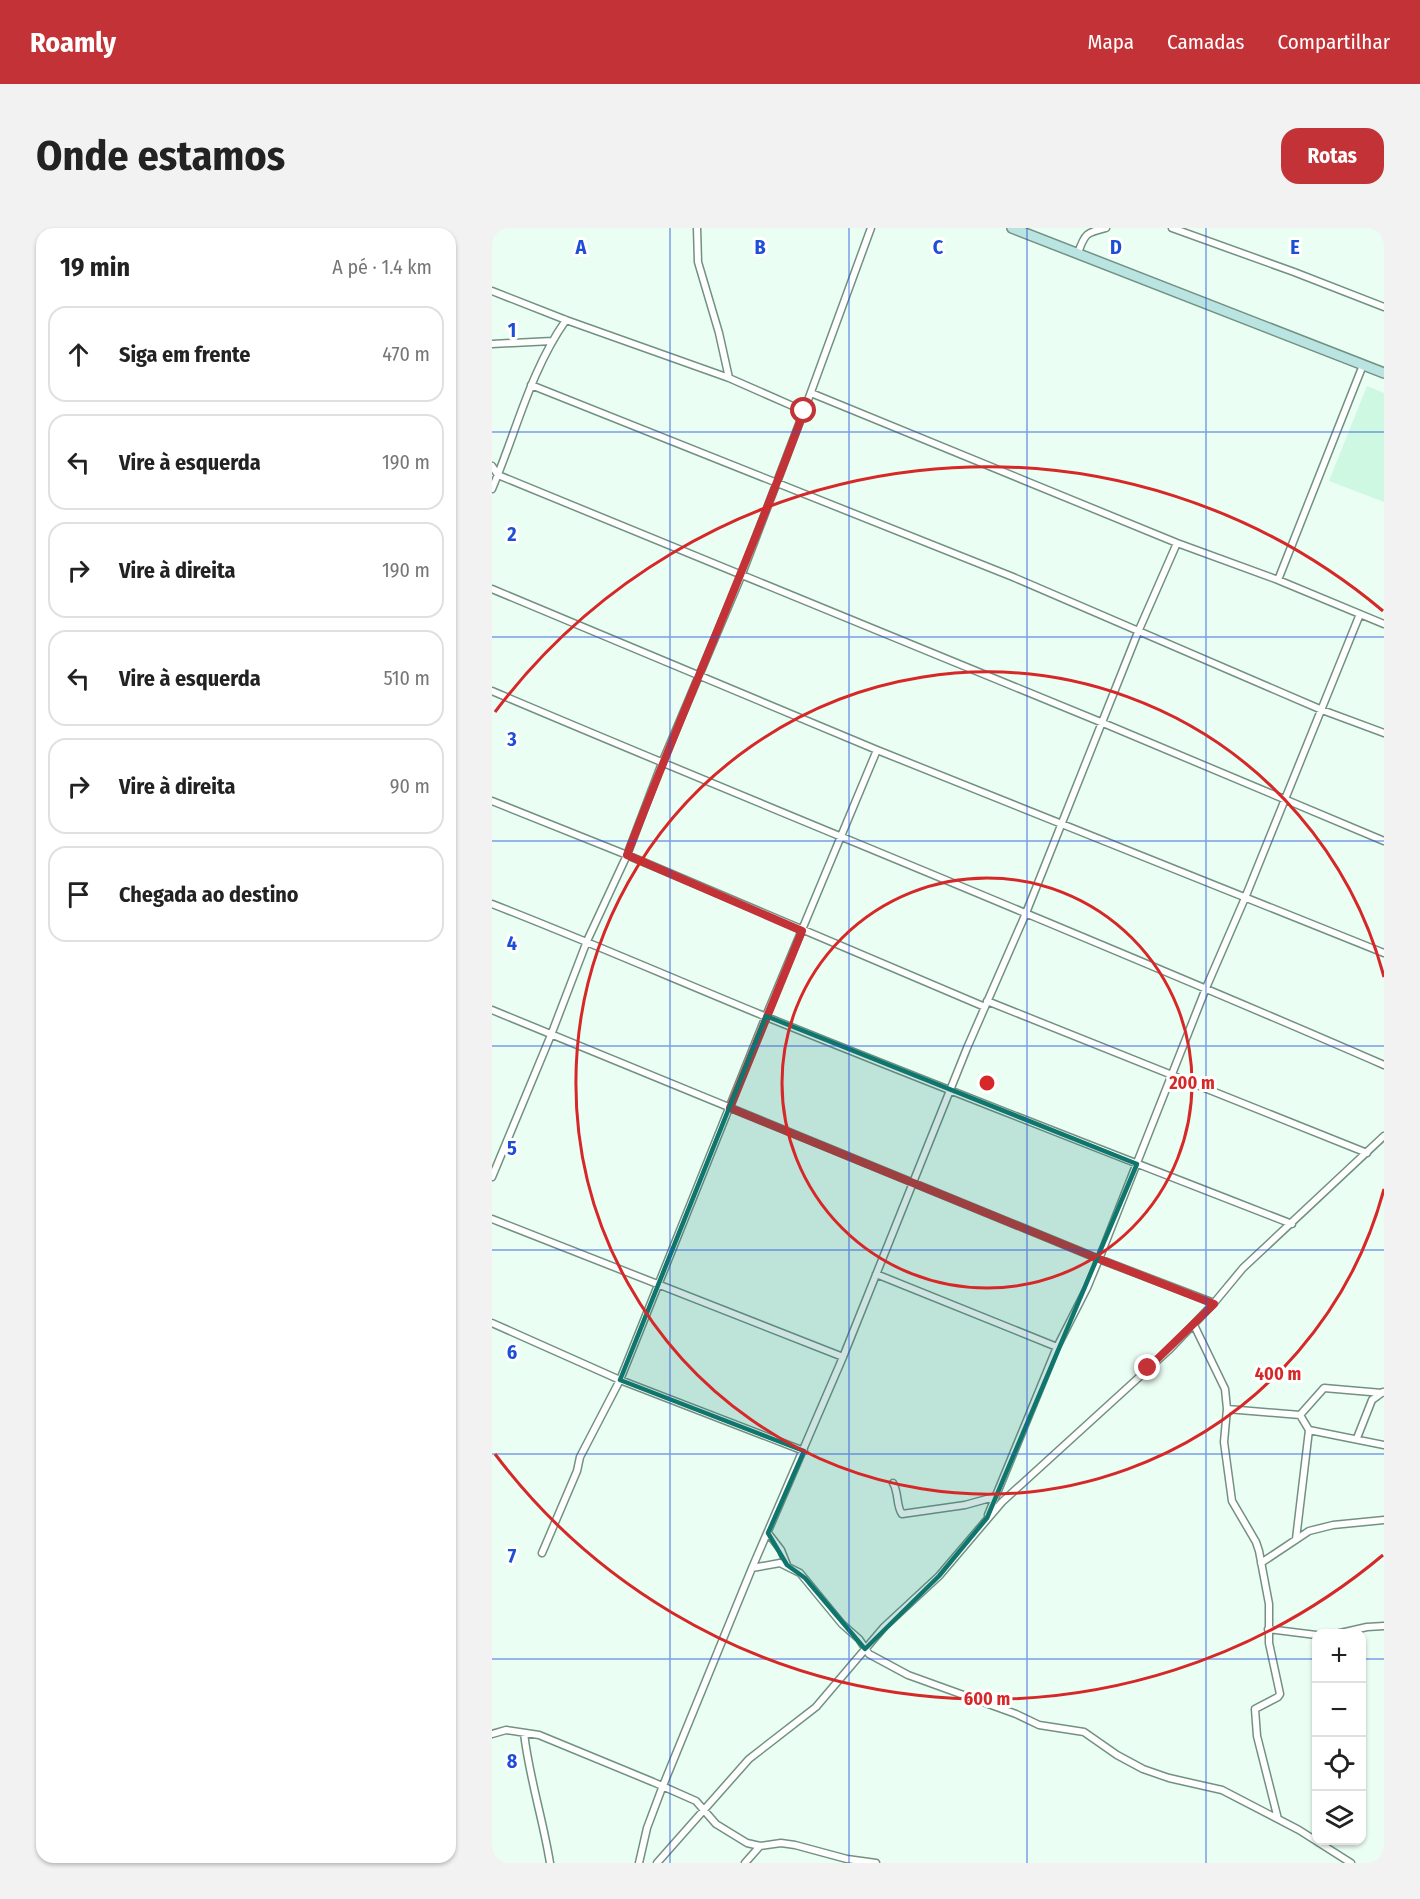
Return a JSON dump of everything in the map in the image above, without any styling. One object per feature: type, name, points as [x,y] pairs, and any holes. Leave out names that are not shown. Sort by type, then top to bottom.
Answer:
[{"type":"main road","points":[[1012,228],[1384,373]]},
{"type":"street","points":[[697,228],[698,262],[724,352],[729,378]]},
{"type":"street","points":[[492,1177],[587,941],[627,855],[662,763],[742,574],[871,228]]},
{"type":"street","points":[[1078,253],[1083,237],[1087,233],[1106,228]]},
{"type":"street","points":[[1172,228],[1384,307]]},
{"type":"street","points":[[492,291],[729,378],[804,411]]},
{"type":"street","points":[[492,489],[531,385],[552,341],[566,320]]},
{"type":"street","points":[[492,344],[552,341]]},
{"type":"street","points":[[1278,580],[1363,365]]},
{"type":"street","points":[[531,385],[1013,577],[1322,710],[1384,733]]},
{"type":"street","points":[[811,393],[1177,543],[1278,580],[1384,624]]},
{"type":"street","points":[[492,466],[498,475],[1384,841]]},
{"type":"street","points":[[639,1863],[647,1828],[662,1788],[752,1568],[843,1358],[950,1090],[1026,913],[1138,632],[1177,543]]},
{"type":"street","points":[[492,589],[877,750],[1384,953]]},
{"type":"street","points":[[987,1518],[1057,1347],[1099,1259],[1206,987],[1360,614]]},
{"type":"street","points":[[492,690],[662,763],[1206,987],[1384,1065]]},
{"type":"street","points":[[542,1553],[577,1471],[580,1457],[620,1380],[766,1016],[877,750]]},
{"type":"street","points":[[492,801],[627,855],[802,931],[1367,1153]]},
{"type":"street","points":[[492,904],[950,1090],[1292,1224]]},
{"type":"street","points":[[492,1010],[1214,1304]]},
{"type":"street","points":[[657,1863],[703,1809],[756,1753],[811,1713],[887,1623],[939,1576],[1002,1502],[1194,1325],[1243,1268],[1384,1136]]},
{"type":"street","points":[[492,1219],[843,1358]]},
{"type":"street","points":[[876,1274],[1057,1347]]},
{"type":"street","points":[[492,1323],[620,1380],[804,1451]]},
{"type":"street","points":[[1194,1325],[1224,1384],[1227,1409],[1224,1442],[1232,1501],[1256,1542],[1269,1604],[1268,1629],[1271,1657],[1280,1694],[1256,1709],[1255,1716],[1257,1736],[1278,1819]]},
{"type":"street","points":[[1300,1415],[1324,1388],[1383,1392]]},
{"type":"street","points":[[1357,1438],[1372,1400],[1383,1392]]},
{"type":"street","points":[[1227,1409],[1300,1415]]},
{"type":"street","points":[[1296,1540],[1309,1430],[1300,1415]]},
{"type":"street","points":[[1309,1430],[1384,1445]]},
{"type":"street","points":[[892,1484],[895,1487],[902,1514],[965,1505],[994,1497]]},
{"type":"street","points":[[1261,1563],[1309,1531],[1334,1524],[1384,1520]]},
{"type":"street","points":[[768,1533],[781,1550],[787,1565]]},
{"type":"street","points":[[752,1568],[775,1563],[787,1565],[806,1578],[872,1657],[908,1675],[1039,1725],[1084,1732],[1117,1755],[1143,1769],[1169,1778],[1222,1790],[1278,1819],[1351,1863]]},
{"type":"street","points":[[1357,1629],[1384,1626]]},
{"type":"street","points":[[1268,1629],[1312,1634]]},
{"type":"street","points":[[492,1734],[506,1730],[539,1734],[696,1801],[716,1824],[747,1843],[760,1846],[781,1843],[876,1863]]},
{"type":"street","points":[[524,1733],[550,1863]]},
{"type":"street","points":[[745,1863],[760,1846]]},
{"type":"highlighted area","points":[[766,1016],[1137,1164],[987,1518],[939,1576],[865,1649],[805,1578],[787,1565],[768,1533],[804,1451],[620,1380]]},
{"type":"shaded area","points":[[1367,386],[1384,393],[1384,502],[1329,481]]},
{"type":"route","points":[[804,411],[742,574],[662,763],[627,855],[802,931],[730,1108],[1214,1304],[1148,1368]]}]
